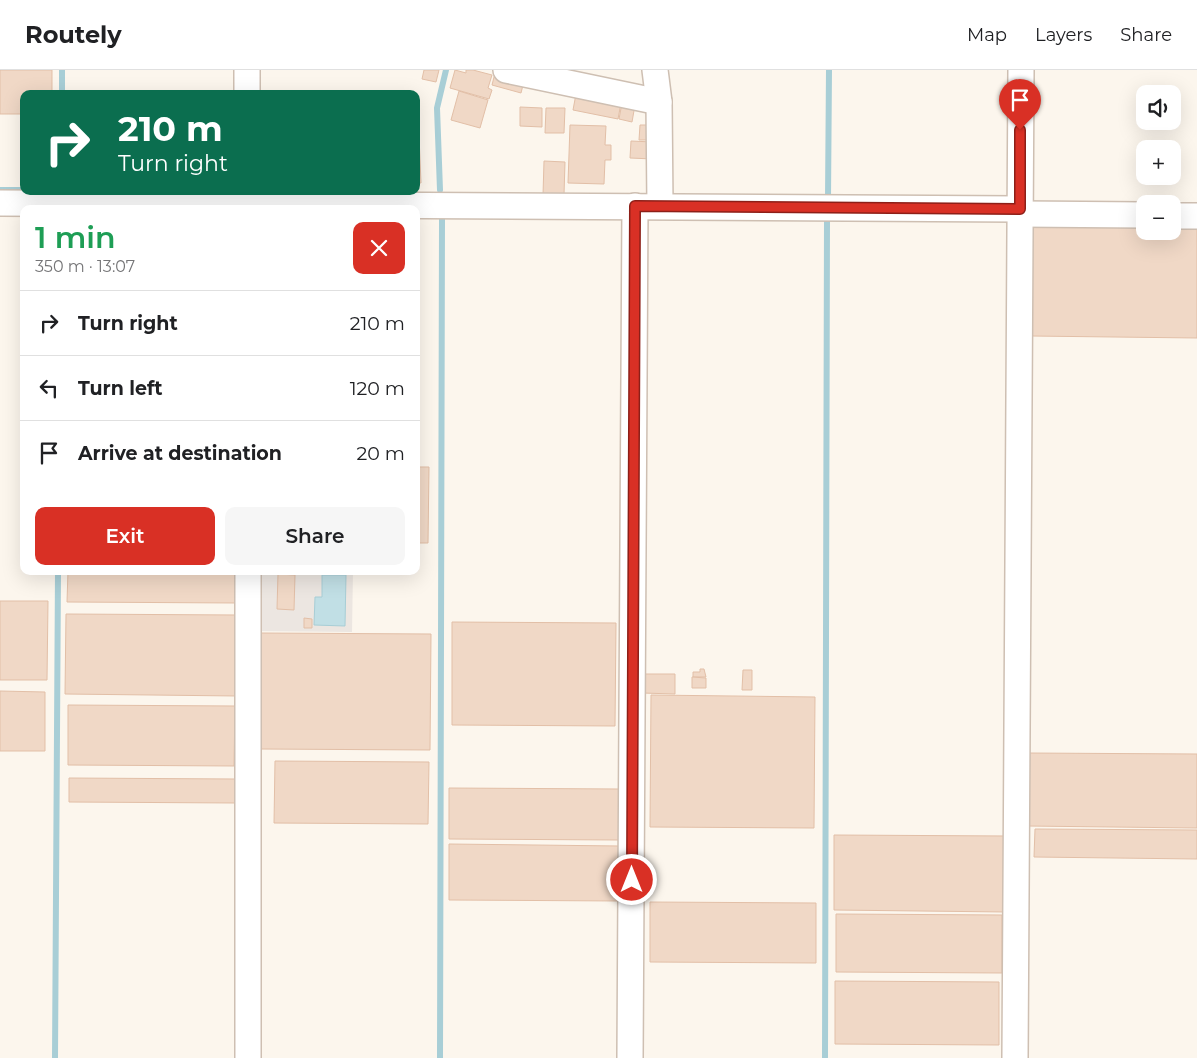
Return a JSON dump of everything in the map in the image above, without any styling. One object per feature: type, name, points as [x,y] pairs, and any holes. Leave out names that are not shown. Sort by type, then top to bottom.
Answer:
[{"type":"street","points":[[247,70],[247,90]]},
{"type":"street","points":[[506,70],[659,102]]},
{"type":"street","points":[[654,70],[659,102],[660,206]]},
{"type":"street","points":[[1015,1058],[1021,70]]},
{"type":"street","points":[[0,203],[247,202],[660,206],[1136,215]]},
{"type":"street","points":[[630,1058],[635,206]]},
{"type":"street","points":[[1181,216],[1197,216]]},
{"type":"street","points":[[248,575],[248,1058]]},
{"type":"shaded area","points":[[254,575],[353,575],[352,632],[254,631]]},
{"type":"water","points":[[322,575],[346,575],[345,626],[314,625],[315,597],[322,597]]},
{"type":"building","points":[[0,70],[52,70],[52,90],[20,90],[20,114],[0,114]]},
{"type":"building","points":[[424,70],[439,70],[436,82],[422,79]]},
{"type":"building","points":[[455,70],[466,73],[466,70],[473,70],[492,75],[488,88],[492,90],[489,99],[450,88]]},
{"type":"building","points":[[495,73],[524,81],[521,93],[492,85]]},
{"type":"building","points":[[459,91],[488,100],[480,128],[451,120]]},
{"type":"building","points":[[576,94],[621,103],[618,119],[573,110]]},
{"type":"building","points":[[622,103],[635,105],[632,122],[619,119]]},
{"type":"building","points":[[520,107],[542,108],[542,127],[520,126]]},
{"type":"building","points":[[546,108],[565,108],[564,133],[545,133]]},
{"type":"building","points":[[570,125],[606,126],[605,145],[611,145],[611,160],[605,160],[604,184],[568,183]]},
{"type":"building","points":[[640,125],[653,125],[653,140],[639,140]]},
{"type":"building","points":[[631,141],[653,142],[653,159],[630,158]]},
{"type":"building","points":[[544,161],[565,162],[564,195],[543,195]]},
{"type":"building","points":[[1032,223],[1136,224],[1136,240],[1181,240],[1181,224],[1197,224],[1197,338],[1031,336]]},
{"type":"building","points":[[420,467],[429,467],[428,543],[420,543]]},
{"type":"building","points":[[68,575],[236,575],[236,603],[67,602]]},
{"type":"building","points":[[278,575],[295,575],[294,610],[277,609]]},
{"type":"building","points":[[0,601],[48,601],[47,680],[0,680]]},
{"type":"building","points":[[66,614],[237,615],[237,696],[65,694]]},
{"type":"building","points":[[304,618],[312,619],[312,628],[304,628]]},
{"type":"building","points":[[452,622],[616,623],[615,726],[452,725]]},
{"type":"building","points":[[261,633],[431,634],[430,750],[260,749]]},
{"type":"building","points":[[700,669],[704,669],[706,677],[693,677],[693,672],[700,672]]},
{"type":"building","points":[[743,670],[752,670],[752,690],[742,690]]},
{"type":"building","points":[[642,674],[675,674],[675,694],[642,693]]},
{"type":"building","points":[[692,677],[706,678],[706,688],[692,688]]},
{"type":"building","points":[[0,691],[45,692],[45,751],[0,751]]},
{"type":"building","points":[[651,695],[815,697],[814,828],[650,827]]},
{"type":"building","points":[[68,705],[235,706],[234,766],[68,765]]},
{"type":"building","points":[[1028,753],[1197,754],[1197,828],[1027,826]]},
{"type":"building","points":[[275,761],[429,762],[428,824],[274,823]]},
{"type":"building","points":[[69,778],[235,779],[235,803],[69,802]]},
{"type":"building","points":[[449,788],[619,789],[619,840],[449,839]]},
{"type":"building","points":[[1035,829],[1197,830],[1197,859],[1034,857]]},
{"type":"building","points":[[834,835],[1007,836],[1006,912],[834,910]]},
{"type":"building","points":[[449,844],[620,846],[619,901],[449,900]]},
{"type":"building","points":[[650,902],[816,903],[816,963],[650,962]]},
{"type":"building","points":[[836,914],[1002,915],[1002,973],[836,972]]},
{"type":"building","points":[[835,981],[999,982],[999,1045],[835,1044]]},
{"type":"waterway","points":[[62,70],[62,90]]},
{"type":"waterway","points":[[440,190],[437,108],[446,70]]},
{"type":"waterway","points":[[828,199],[829,70]]},
{"type":"waterway","points":[[0,190],[20,190]]},
{"type":"waterway","points":[[440,1058],[442,218]]},
{"type":"waterway","points":[[825,1057],[827,218]]},
{"type":"waterway","points":[[55,1058],[58,575]]},
{"type":"route","points":[[632,880],[635,206],[1020,209],[1020,130]]}]
